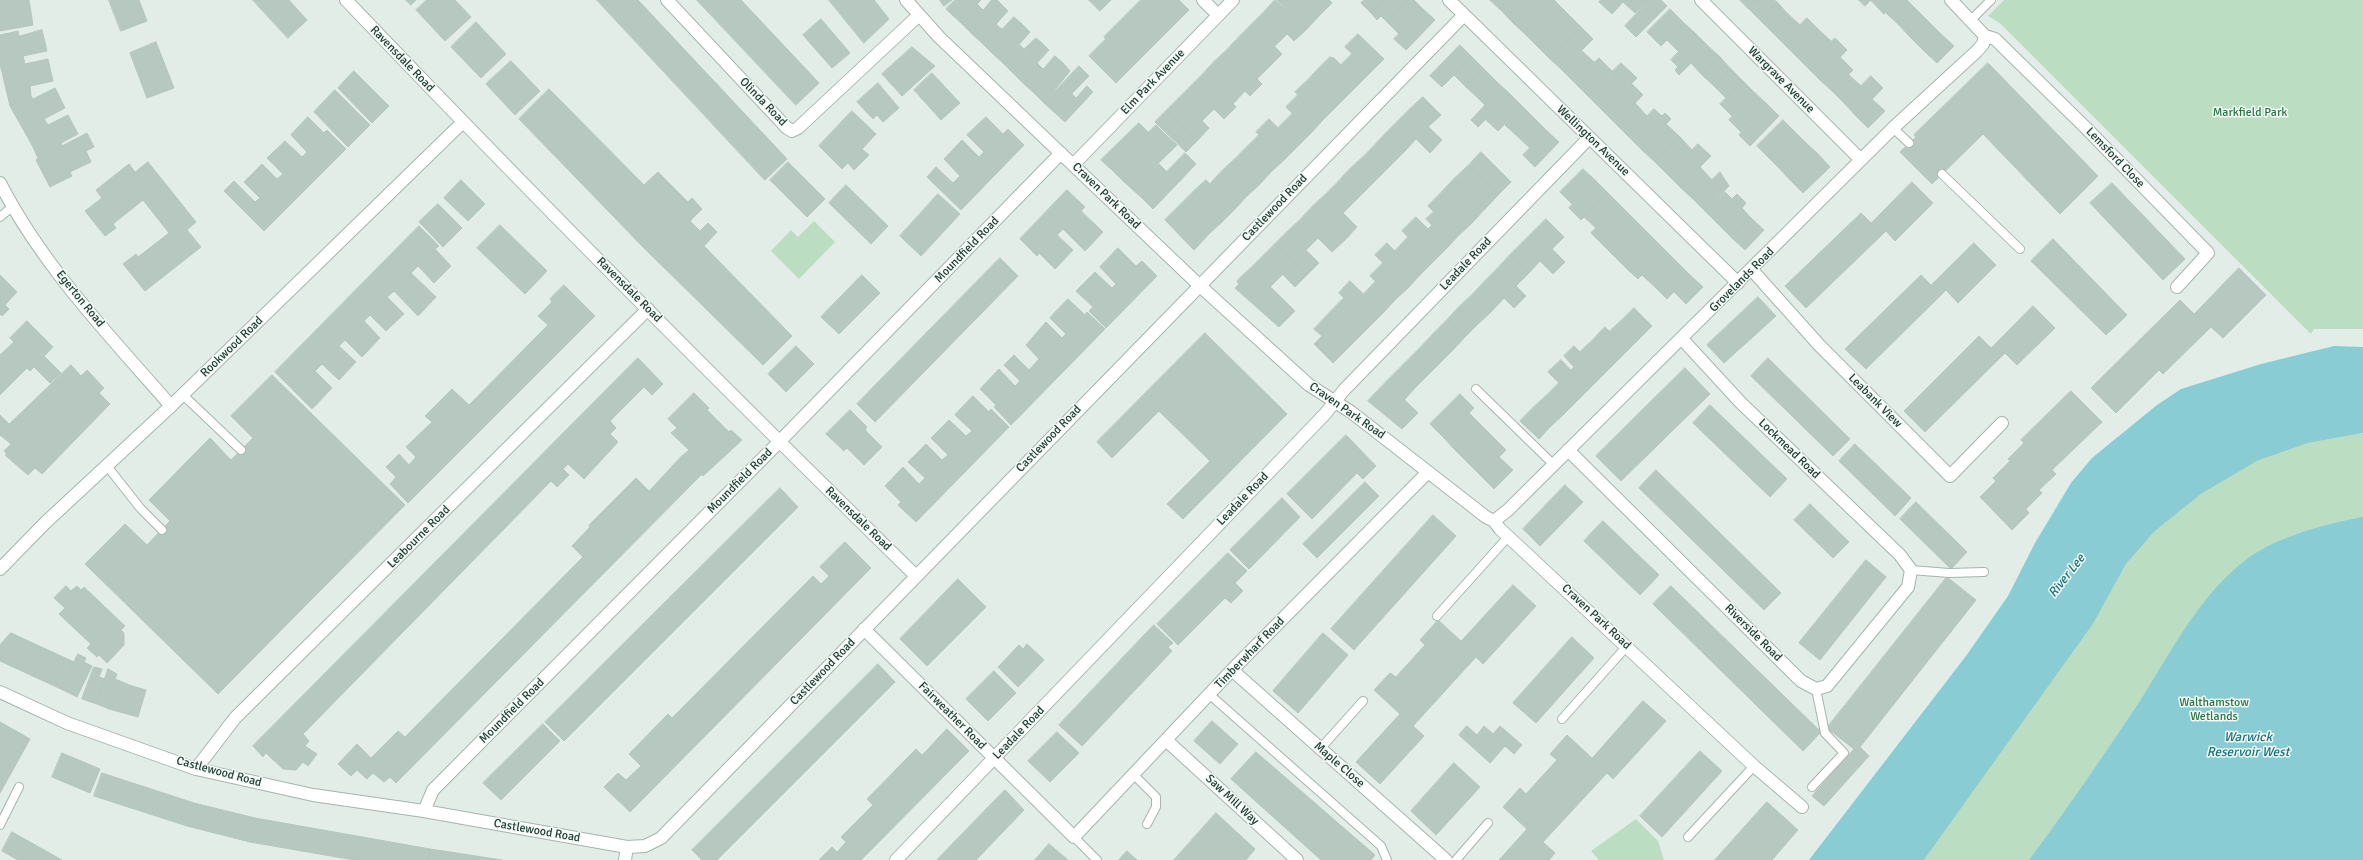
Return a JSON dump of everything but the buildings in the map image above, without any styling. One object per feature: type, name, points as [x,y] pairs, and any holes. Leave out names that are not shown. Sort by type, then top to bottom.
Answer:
[{"type":"street","name":"Ravensdale Road","points":[[346,0],[463,122],[779,442],[916,576]]},
{"type":"street","name":"Olinda Road","points":[[667,0],[787,128],[792,130],[798,128],[919,15]]},
{"type":"street","name":"Craven Park Road","points":[[906,0],[939,37],[1072,165],[1199,285],[1309,385],[1351,412],[1486,517],[1494,521],[1508,537],[1628,646],[1754,766],[1802,807]]},
{"type":"street","points":[[1203,0],[1218,15]]},
{"type":"street","name":"Elm Park Avenue","points":[[1072,165],[1233,0]]},
{"type":"street","name":"Wellington Avenue","points":[[1449,0],[1738,282]]},
{"type":"street","name":"Wargrave Avenue","points":[[1701,0],[1861,160]]},
{"type":"street","points":[[1952,0],[1985,36]]},
{"type":"street","name":"Castlewood Road","points":[[0,692],[67,723],[196,768],[313,795],[424,811],[627,847],[645,846],[661,838],[1464,15]]},
{"type":"street","name":"Grovelands Road","points":[[1494,521],[1508,510],[1553,464],[1682,339],[1893,128],[1977,51],[1983,44],[1985,36]]},
{"type":"street","name":"Lemsford Close","points":[[1985,36],[1996,39],[2086,128],[2208,253],[2177,287]]},
{"type":"street","name":"Rookwood Road","points":[[0,569],[183,395],[463,122]]},
{"type":"street","name":"Leadale Road","points":[[896,860],[1589,138]]},
{"type":"street","name":"Moundfield Road","points":[[424,811],[433,790],[779,442],[1061,153]]},
{"type":"street","name":"Egerton Road","points":[[0,183],[40,249],[87,310],[171,406]]},
{"type":"street","name":"Leabank View","points":[[1752,270],[1820,346],[1950,476],[2002,423]]},
{"type":"street","name":"Leabourne Road","points":[[196,768],[235,718],[648,309]]},
{"type":"street","name":"Lockmead Road","points":[[1682,339],[1741,403],[1900,555],[1911,570]]},
{"type":"street","name":"Riverside Road","points":[[1568,450],[1802,681],[1816,690]]},
{"type":"street","name":"Timberwharf Road","points":[[1074,837],[1232,670],[1428,472]]},
{"type":"street","points":[[1816,690],[1827,686],[1908,587],[1911,570]]},
{"type":"street","name":"Fairweather Road","points":[[864,629],[1074,837]]},
{"type":"street","name":"Maple Close","points":[[1232,670],[1446,860]]},
{"type":"street","name":"Saw Mill Way","points":[[1166,740],[1292,858]]},
{"type":"street","points":[[625,860],[627,847]]},
{"type":"lane","points":[[1971,20],[1991,0]]},
{"type":"lane","points":[[1893,128],[1909,143]]},
{"type":"lane","points":[[1942,174],[2020,249]]},
{"type":"lane","points":[[0,217],[13,206]]},
{"type":"lane","points":[[1476,389],[1553,464]]},
{"type":"lane","points":[[183,395],[241,450]]},
{"type":"lane","points":[[107,466],[141,509],[162,530]]},
{"type":"lane","points":[[1437,616],[1508,537]]},
{"type":"lane","points":[[1911,570],[1949,573],[1984,572]]},
{"type":"lane","points":[[1562,719],[1628,646]]},
{"type":"lane","points":[[1812,787],[1844,753],[1825,733],[1816,690]]},
{"type":"lane","points":[[1209,694],[1381,846],[1387,860]]},
{"type":"lane","points":[[1320,749],[1363,701]]},
{"type":"lane","points":[[1688,837],[1754,766]]},
{"type":"lane","points":[[1133,774],[1156,797],[1156,807],[1147,824]]},
{"type":"lane","points":[[0,826],[19,787]]},
{"type":"lane","points":[[1456,860],[1488,823]]},
{"type":"lane","points":[[1074,837],[1097,860]]},
{"type":"green space","name":"Markfield Park","points":[[2004,0],[2363,0],[2363,329],[2314,329],[2311,334],[2001,24],[1988,16]]},
{"type":"green space","points":[[814,221],[835,242],[799,279],[771,251],[791,230],[798,237]]},
{"type":"green space","name":"Warwick Reservoir West","points":[[2363,433],[2363,860],[1924,860],[2093,624],[2126,564],[2155,531],[2201,494],[2257,461],[2308,443]]},
{"type":"green space","points":[[1636,819],[1658,841],[1664,860],[1599,860],[1591,851]]},
{"type":"water","name":"River Lee","points":[[2334,346],[2363,347],[2363,433],[2308,443],[2257,461],[2201,494],[2155,531],[2126,564],[2093,624],[1924,860],[1809,860],[1966,656],[2008,596],[2035,543],[2071,483],[2092,458],[2157,405],[2181,389],[2261,364]]},
{"type":"water","name":"Warwick Reservoir West","points":[[2363,517],[2363,860],[2029,860],[2113,741],[2201,606],[2230,573],[2259,551],[2288,537],[2318,527]]},
{"type":"park label","name":"Walthamstow Wetlands","points":[[2214,710]]}]
